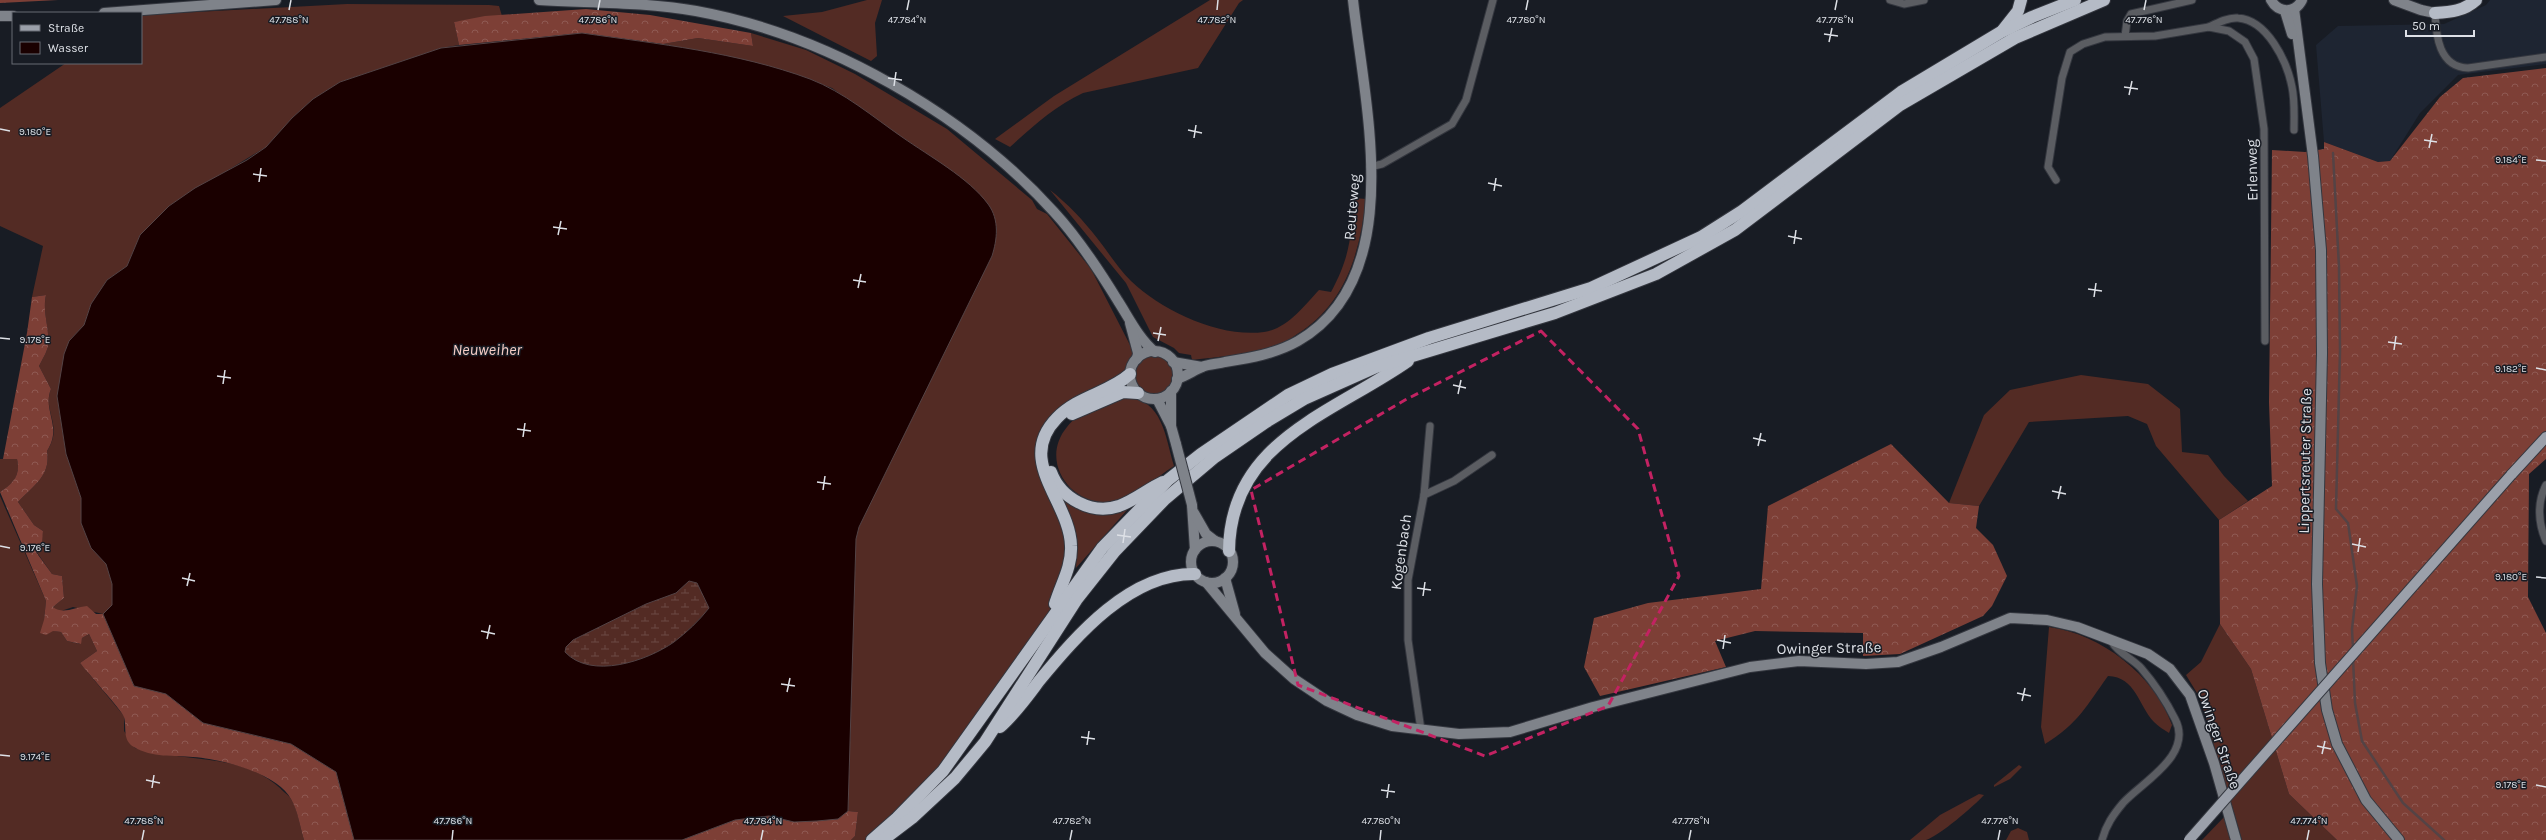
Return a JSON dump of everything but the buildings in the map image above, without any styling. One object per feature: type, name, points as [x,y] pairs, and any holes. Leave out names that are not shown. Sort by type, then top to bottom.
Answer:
[{"type":"highway","points":[[2001,32],[2018,11],[2021,0]]},
{"type":"highway","points":[[872,840],[897,818],[943,771],[1052,615],[1102,548],[1168,480],[1200,454],[1288,395],[1332,374],[1429,338],[1591,288],[1700,237],[1742,211],[1900,92],[2001,32],[2073,0]]},
{"type":"highway","points":[[985,742],[1078,599],[1115,551],[1164,500],[1215,457],[1304,399],[1376,367],[1588,303],[1684,260],[1735,230],[1759,213],[1900,105],[2016,38],[2104,0]]},
{"type":"highway","points":[[2435,13],[2453,12],[2470,6],[2476,0]]},
{"type":"highway","points":[[1230,551],[1232,514],[1239,495],[1251,474],[1271,450],[1296,430],[1385,377],[1420,353]]},
{"type":"highway","points":[[1052,615],[1066,578],[1071,545],[1068,527],[1043,468],[1042,456],[1046,435],[1051,426],[1066,410],[1090,395],[1120,383],[1130,374]]},
{"type":"highway","points":[[1138,393],[1123,392],[1076,412],[1068,417],[1052,441],[1050,469],[1058,486],[1070,498],[1095,508],[1120,506],[1168,480]]},
{"type":"highway","points":[[883,840],[912,818],[955,778],[985,742],[1007,721],[1059,659],[1104,613],[1126,597],[1152,582],[1179,573],[1195,574]]},
{"type":"main road","points":[[2189,840],[2546,437]]},
{"type":"street","points":[[117,12],[276,0]]},
{"type":"street","points":[[539,0],[696,11],[804,42],[871,74],[948,120],[990,151],[1024,181],[1054,212],[1086,251],[1130,321],[1156,352]]},
{"type":"street","name":"Reuteweg","points":[[1177,379],[1202,367],[1262,356],[1285,348],[1315,330],[1337,308],[1352,282],[1364,247],[1369,222],[1370,167],[1367,111],[1353,0]]},
{"type":"street","points":[[1370,167],[1382,164],[1452,124],[1466,100],[1493,0]]},
{"type":"street","points":[[1890,0],[1904,4],[1924,0]]},
{"type":"street","points":[[2125,36],[2127,21],[2131,14],[2192,0]]},
{"type":"street","points":[[2271,0],[2277,8],[2290,10],[2302,0]]},
{"type":"street","points":[[2394,0],[2421,10],[2435,13],[2438,39],[2443,53],[2456,66],[2468,68],[2546,57]]},
{"type":"street","name":"Lippertsreuter Straße","points":[[2290,10],[2300,63],[2314,156],[2321,250],[2322,353],[2317,584],[2320,663],[2327,710],[2340,750],[2366,800],[2399,840]]},
{"type":"street","points":[[0,16],[12,16]]},
{"type":"street","name":"Erlenweg","points":[[2056,180],[2048,167],[2062,78],[2070,52],[2083,44],[2105,38],[2155,36],[2209,27],[2237,18],[2250,20],[2269,36],[2285,66],[2292,86],[2294,130]]},
{"type":"street","name":"Erlenweg","points":[[2209,27],[2229,31],[2245,42],[2254,59],[2258,78],[2265,161],[2264,341]]},
{"type":"street","points":[[1130,321],[1138,354],[1130,374],[1134,388],[1138,393],[1147,398],[1157,399],[1171,391]]},
{"type":"street","points":[[1137,359],[1145,353],[1156,352],[1166,355],[1173,362],[1177,379],[1171,391],[1172,426],[1193,509],[1195,550],[1191,562],[1195,574],[1206,582],[1216,582],[1225,578],[1231,568],[1230,551],[1206,534],[1193,509]]},
{"type":"street","name":"Reuteweg","points":[[1173,362],[1202,367]]},
{"type":"street","points":[[1157,399],[1172,426]]},
{"type":"street","name":"Kogenbach","points":[[1422,730],[1408,640],[1408,586],[1424,495],[1430,426]]},
{"type":"street","points":[[1424,495],[1454,481],[1492,455]]},
{"type":"street","points":[[2546,484],[2539,507],[2542,532],[2546,541]]},
{"type":"street","points":[[1195,550],[1204,543],[1215,541]]},
{"type":"street","name":"Owinger Straße","points":[[1225,578],[1236,618]]},
{"type":"street","name":"Owinger Straße","points":[[1206,582],[1265,654],[1280,668],[1327,701],[1357,715],[1392,726],[1459,734],[1510,732],[1593,707],[1750,667],[1799,661],[1866,664],[1898,662],[1941,647],[2010,618],[2047,620],[2077,627],[2110,638],[2148,654],[2170,669],[2190,695],[2214,763],[2236,840]]},
{"type":"street","points":[[2102,840],[2106,824],[2124,803],[2159,771],[2176,750],[2178,737],[2176,721],[2140,667],[2112,644],[2110,638]]},
{"type":"highlighted area","points":[[1541,331],[1638,429],[1679,576],[1608,706],[1485,756],[1298,685],[1251,490],[1405,400]]},
{"type":"shaded area","points":[[2490,0],[2546,0],[2546,64],[2458,75],[2420,113],[2390,161],[2378,162],[2324,142],[2316,45],[2338,26],[2444,24],[2486,5]]},
{"type":"green space","points":[[0,0],[58,0],[0,3]]},
{"type":"green space","points":[[867,0],[882,0],[875,23],[877,56],[871,61],[783,16],[822,12]]},
{"type":"green space","points":[[1210,0],[1243,0],[1239,3],[1198,68],[1083,93],[1053,111],[1010,147],[995,139],[1054,96]]},
{"type":"green space","points":[[347,4],[489,5],[499,6],[502,16],[454,22],[459,45],[441,48],[340,82],[313,99],[292,118],[266,147],[169,206],[140,235],[127,266],[107,280],[91,304],[84,325],[69,341],[57,396],[66,454],[81,498],[81,523],[91,548],[106,564],[112,584],[112,605],[103,614],[73,607],[58,612],[53,607],[64,598],[62,576],[52,574],[36,551],[41,542],[43,531],[34,525],[18,502],[44,474],[48,460],[47,451],[54,434],[49,405],[51,389],[39,366],[48,346],[45,308],[46,295],[32,297],[43,246],[0,226],[0,108],[65,64],[142,64],[142,15]]},
{"type":"green space","points":[[586,9],[650,15],[751,33],[753,46],[698,38],[663,44],[582,33],[459,45],[454,22],[485,16]]},
{"type":"green space","points":[[751,33],[806,50],[855,74],[947,129],[1032,200],[1037,209],[1047,214],[1091,269],[1130,345],[1141,356],[1154,352],[1167,356],[1177,366],[1179,377],[1174,386],[1165,394],[1155,398],[1144,397],[1135,390],[1130,374],[1075,404],[1043,447],[1071,545],[1052,615],[943,771],[872,840],[851,840],[855,836],[858,812],[848,811],[856,539],[859,527],[885,471],[992,256],[997,231],[993,213],[988,204],[964,182],[832,88],[776,68],[663,44],[698,38],[753,46]]},
{"type":"green space","points":[[2546,68],[2546,459],[2529,474],[2528,597],[2546,633],[2546,840],[2337,840],[2289,794],[2251,669],[2220,624],[2219,520],[2272,486],[2269,402],[2272,150],[2305,152],[2324,149],[2324,142],[2378,162],[2390,161],[2440,97],[2463,78]]},
{"type":"green space","points":[[1050,190],[1081,219],[1122,271],[1144,292],[1175,312],[1193,320],[1229,331],[1247,333],[1272,330],[1288,322],[1319,290],[1331,292],[1346,257],[1352,224],[1354,198],[1366,199],[1360,237],[1349,273],[1330,305],[1317,319],[1286,341],[1270,348],[1237,355],[1192,360],[1191,355],[1179,353],[1174,348],[1153,337],[1126,283]]},
{"type":"green space","points":[[46,295],[45,308],[48,346],[39,366],[51,389],[49,404],[53,434],[47,451],[48,460],[44,474],[18,502],[34,525],[43,531],[42,542],[36,552],[52,574],[62,576],[64,598],[53,607],[65,610],[87,606],[96,614],[103,614],[134,686],[166,694],[203,723],[291,744],[336,772],[354,840],[304,840],[291,799],[284,790],[274,782],[247,769],[233,764],[205,758],[148,753],[134,747],[130,744],[126,737],[124,717],[80,663],[97,651],[89,634],[82,638],[81,644],[67,641],[61,632],[53,631],[46,635],[40,633],[44,620],[46,601],[0,492],[9,486],[15,478],[18,470],[17,459],[3,459],[27,333],[32,297]]},
{"type":"green space","points":[[2081,375],[2148,384],[2180,409],[2182,452],[2208,455],[2224,476],[2248,501],[2219,520],[2156,446],[2147,424],[2128,416],[2029,422],[1979,506],[1949,503],[1984,415],[2010,390]]},
{"type":"green space","points":[[1126,397],[1138,400],[1148,405],[1155,412],[1165,432],[1174,466],[1140,491],[1125,499],[1102,502],[1087,499],[1075,491],[1065,481],[1059,469],[1056,455],[1059,441],[1067,427],[1086,411]]},
{"type":"green space","points":[[1891,444],[1949,503],[1979,506],[1976,528],[1993,545],[2007,576],[1992,606],[1983,616],[1900,654],[1863,656],[1863,633],[1755,631],[1715,641],[1726,667],[1600,696],[1584,667],[1594,618],[1648,603],[1761,589],[1768,506]]},
{"type":"green space","points":[[0,459],[17,459],[18,470],[15,478],[9,486],[0,492]]},
{"type":"green space","points":[[0,496],[46,601],[44,620],[54,631],[61,632],[67,641],[80,644],[82,638],[89,634],[97,651],[80,663],[124,716],[124,731],[135,748],[172,756],[230,763],[265,777],[280,788],[291,799],[297,813],[304,840],[0,840]]},
{"type":"green space","points":[[1063,497],[1069,503],[1085,511],[1102,513],[1128,509],[1076,568],[1077,537]]},
{"type":"green space","points":[[689,581],[697,583],[709,608],[697,622],[674,642],[663,649],[635,661],[619,665],[604,666],[589,665],[576,660],[565,652],[566,647],[573,640],[646,604],[676,593]]},
{"type":"green space","points":[[2220,624],[2251,669],[2289,794],[2337,840],[2242,840],[2200,698],[2186,675],[2201,662]]},
{"type":"green space","points":[[2049,627],[2068,631],[2088,638],[2123,660],[2139,674],[2164,707],[2172,725],[2169,733],[2154,722],[2136,693],[2125,681],[2108,676],[2088,705],[2074,721],[2056,737],[2045,744],[2041,727]]},
{"type":"green space","points":[[2019,765],[2022,767],[2010,779],[1994,787],[1994,785]]},
{"type":"green space","points":[[1979,794],[1984,795],[1965,813],[1939,833],[1926,840],[1910,840],[1940,815]]},
{"type":"green space","points":[[848,811],[858,812],[855,836],[851,840],[682,840],[735,820],[769,816],[794,822],[838,819]]},
{"type":"green space","points":[[2226,815],[2233,840],[2202,840]]},
{"type":"green space","points":[[2018,828],[2027,832],[2029,840],[2006,840],[2011,831]]},
{"type":"water","name":"Neuweiher","points":[[582,33],[726,55],[782,70],[823,84],[858,105],[960,176],[980,194],[992,210],[996,223],[996,237],[992,256],[859,527],[856,539],[848,811],[838,819],[794,822],[769,816],[735,820],[682,840],[354,840],[336,772],[291,744],[203,723],[166,694],[134,686],[103,614],[112,605],[112,584],[106,564],[91,548],[81,523],[81,498],[66,454],[57,396],[64,354],[69,341],[84,325],[91,304],[107,280],[127,266],[140,235],[169,206],[195,188],[247,160],[266,147],[292,118],[313,99],[340,82],[441,48]],"holes":[[[689,581],[697,583],[709,608],[688,630],[663,649],[635,661],[619,665],[604,666],[589,665],[576,660],[565,652],[566,647],[573,640],[646,604],[676,593]]]},
{"type":"waterway","points":[[2333,153],[2339,267],[2340,351],[2336,509],[2348,523],[2357,586],[2352,629],[2353,649]]},
{"type":"waterway","points":[[2353,658],[2355,703],[2362,741],[2403,803],[2444,840]]}]
